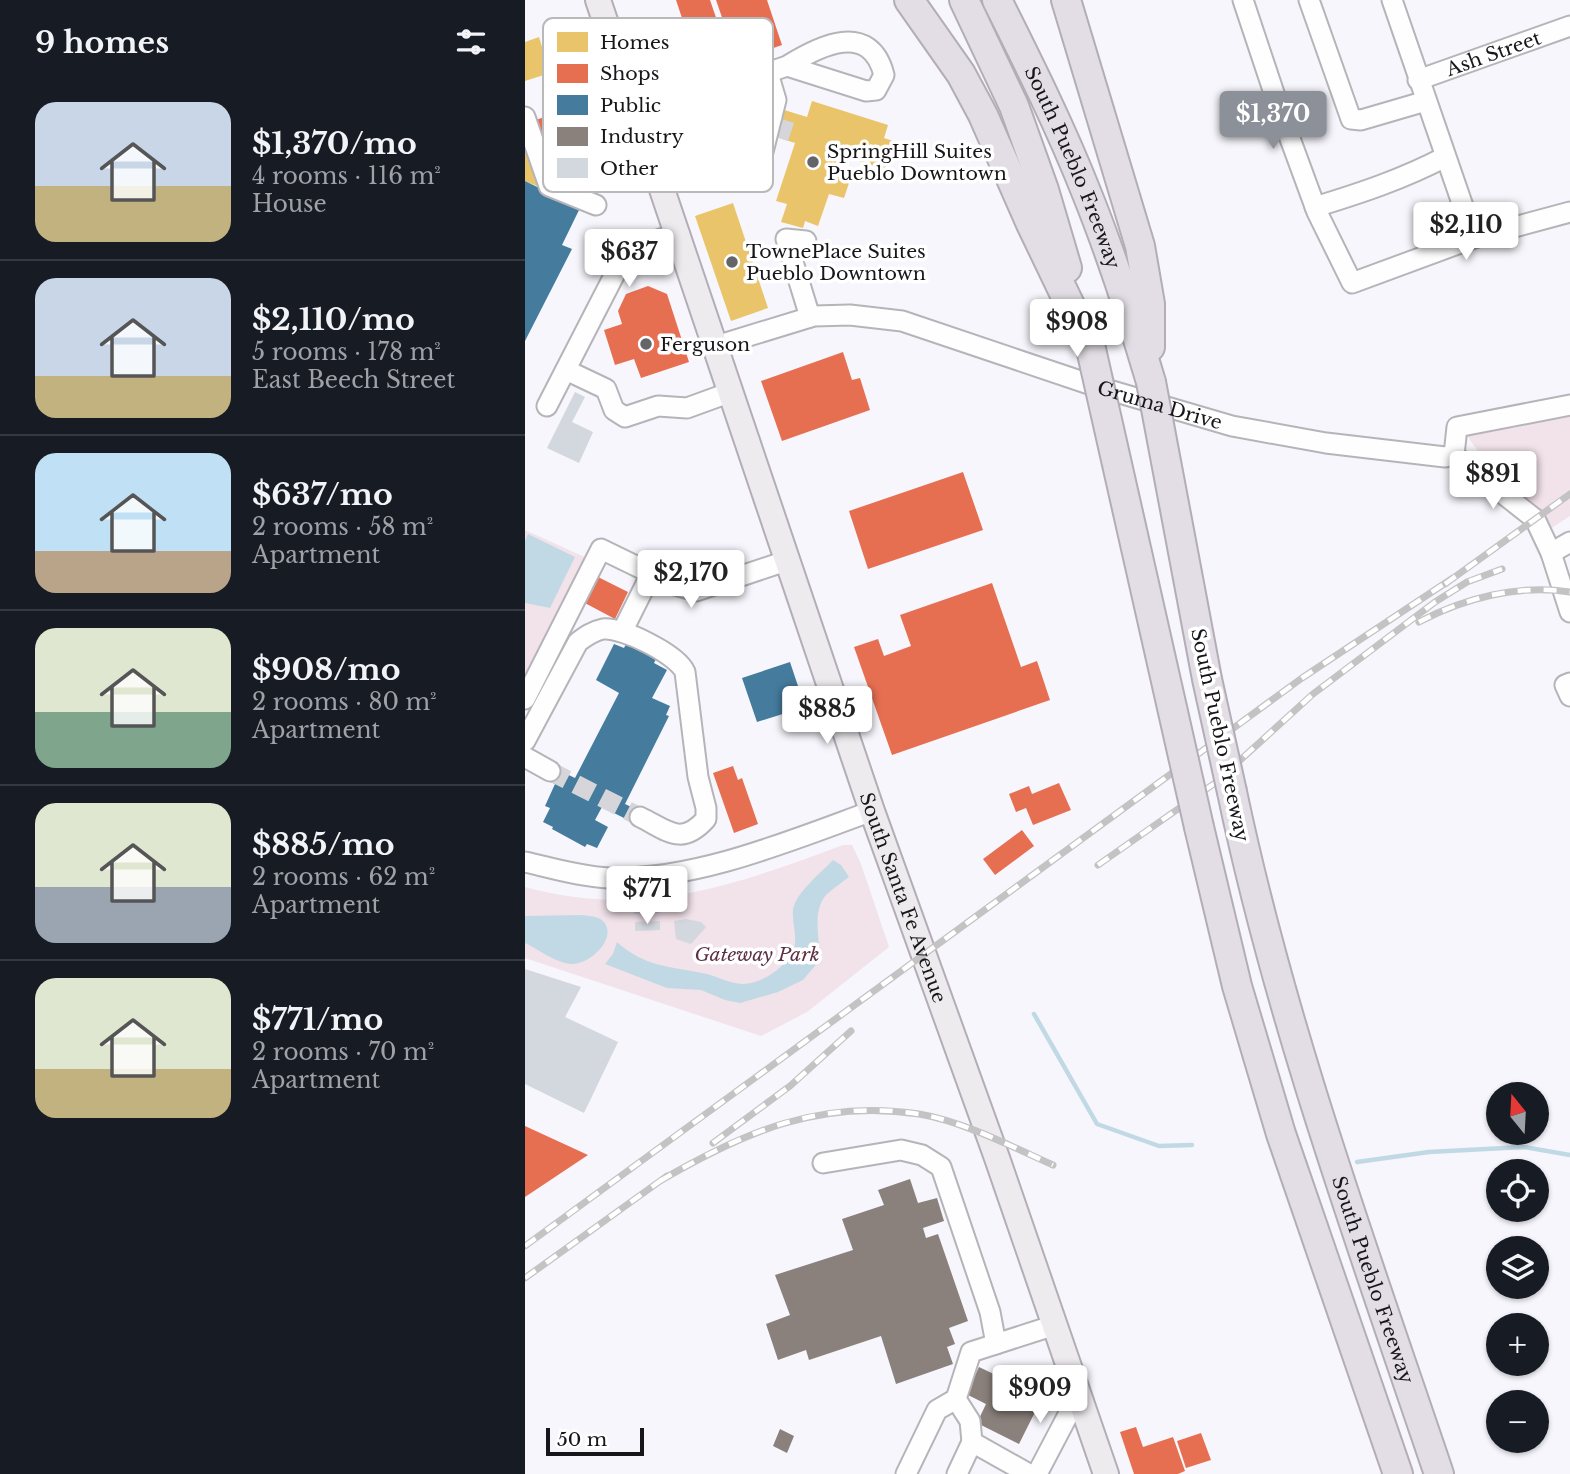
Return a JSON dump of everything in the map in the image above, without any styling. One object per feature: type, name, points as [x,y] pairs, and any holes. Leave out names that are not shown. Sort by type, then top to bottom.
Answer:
[{"type":"highway","points":[[909,0],[961,74],[983,115],[1091,349]]},
{"type":"highway","name":"South Pueblo Freeway","points":[[964,0],[1013,106],[1044,190],[1091,349],[1237,986],[1281,1134],[1398,1474]]},
{"type":"highway","name":"South Pueblo Freeway","points":[[997,0],[1046,97],[1087,193],[1126,297],[1151,382],[1207,679],[1248,869],[1277,977],[1335,1168],[1439,1474]]},
{"type":"highway","points":[[1066,0],[1140,246],[1150,304],[1151,382]]},
{"type":"main road","name":"South Santa Fe Avenue","points":[[599,0],[605,18]]},
{"type":"main road","name":"South Santa Fe Avenue","points":[[665,192],[872,811],[1106,1474]]},
{"type":"street","points":[[1243,0],[1315,207],[1352,283],[1474,238],[1570,212]]},
{"type":"street","points":[[1309,0],[1351,119],[1361,120],[1426,101]]},
{"type":"street","points":[[1392,0],[1474,238]]},
{"type":"street","name":"Ash Street","points":[[1418,80],[1570,26]]},
{"type":"street","points":[[773,72],[778,70],[778,109],[773,123]]},
{"type":"street","points":[[773,111],[778,109]]},
{"type":"street","points":[[526,110],[543,166]]},
{"type":"street","points":[[773,143],[779,138]]},
{"type":"street","points":[[1315,207],[1377,188],[1445,157]]},
{"type":"street","points":[[564,192],[596,205]]},
{"type":"street","points":[[547,406],[621,262],[640,246],[679,233]]},
{"type":"street","points":[[806,241],[786,239],[810,317]]},
{"type":"street","name":"Gruma Drive","points":[[716,346],[810,317],[850,315],[902,321],[1092,386],[1232,426],[1326,443],[1445,457],[1454,455]]},
{"type":"street","points":[[566,370],[605,389],[614,410],[625,417],[658,406],[687,408],[731,392]]},
{"type":"street","points":[[1570,405],[1457,427],[1454,455],[1535,519],[1551,553],[1570,612]]},
{"type":"street","points":[[1551,553],[1570,542]]},
{"type":"street","points":[[525,699],[601,549],[675,586],[696,591],[789,560]]},
{"type":"street","points":[[622,632],[651,574]]},
{"type":"street","points":[[525,741],[577,642],[591,632],[605,629],[622,632],[673,656],[682,664],[685,672],[706,819],[695,831],[684,835],[675,834],[640,817]]},
{"type":"street","points":[[1570,683],[1565,685],[1570,696]]},
{"type":"street","points":[[525,757],[550,771]]},
{"type":"street","points":[[525,862],[608,878],[659,876],[724,861],[872,811]]},
{"type":"street","points":[[823,1163],[901,1150],[922,1155],[941,1167],[990,1312],[996,1344]]},
{"type":"street","points":[[906,1474],[937,1410],[955,1399],[971,1352],[1055,1325]]},
{"type":"street","points":[[1037,1474],[1079,1394]]},
{"type":"street","points":[[955,1399],[970,1421],[972,1442],[957,1474]]},
{"type":"street","points":[[972,1442],[1029,1474]]},
{"type":"green space","points":[[1570,414],[1570,516],[1550,529],[1517,488],[1477,450],[1468,437],[1474,429],[1513,428]]},
{"type":"green space","points":[[525,530],[589,559],[525,687]]},
{"type":"green space","name":"Gateway Park","points":[[843,845],[852,845],[861,864],[889,947],[807,1012],[761,1036],[525,958],[525,887],[568,896],[609,900],[648,899],[725,885]]},
{"type":"water","points":[[528,534],[575,557],[550,608],[525,603],[525,541]]},
{"type":"water","points":[[833,860],[841,865],[849,877],[827,894],[819,909],[817,926],[820,960],[803,980],[778,992],[740,1003],[701,990],[667,988],[605,964],[613,954],[617,942],[647,961],[738,984],[751,983],[768,976],[783,965],[793,951],[795,903]]},
{"type":"water","points":[[582,915],[601,919],[607,928],[605,943],[585,961],[564,963],[525,943],[525,916]]},
{"type":"building: Homes","points":[[539,37],[543,50],[543,75],[525,81],[525,42]]},
{"type":"building: Homes","name":"SpringHill Suites Pueblo Downtown","points":[[812,101],[888,125],[884,138],[893,141],[885,169],[840,155],[835,169],[852,174],[844,198],[829,194],[818,226],[805,221],[803,228],[781,222],[787,204],[776,201],[795,143],[773,136],[781,109],[807,117]]},
{"type":"building: Homes","points":[[525,136],[543,189],[525,181]]},
{"type":"building: Homes","name":"TownePlace Suites Pueblo Downtown","points":[[733,203],[768,308],[731,321],[695,216]]},
{"type":"building: Shops","points":[[676,0],[710,0],[716,18],[686,17],[682,18]]},
{"type":"building: Shops","points":[[716,0],[767,0],[773,18],[722,18]]},
{"type":"building: Shops","points":[[773,18],[782,45],[773,48]]},
{"type":"building: Shops","points":[[543,117],[543,150],[533,121]]},
{"type":"building: Shops","name":"Ferguson","points":[[648,286],[667,294],[689,362],[641,378],[634,359],[615,365],[604,330],[622,324],[618,311],[626,294]]},
{"type":"building: Shops","points":[[843,352],[852,380],[860,378],[870,410],[782,441],[761,381]]},
{"type":"building: Shops","points":[[963,472],[983,530],[868,569],[849,511]]},
{"type":"building: Shops","points":[[596,576],[628,592],[615,619],[583,602]]},
{"type":"building: Shops","points":[[992,583],[1021,667],[1037,661],[1050,700],[892,755],[854,647],[878,639],[884,656],[911,646],[900,615]]},
{"type":"building: Shops","points":[[733,766],[738,780],[742,778],[758,824],[734,833],[713,773]]},
{"type":"building: Shops","points":[[1059,783],[1071,810],[1033,825],[1026,808],[1016,812],[1009,794],[1029,786],[1032,794]]},
{"type":"building: Shops","points":[[1022,830],[1034,846],[995,875],[983,859]]},
{"type":"building: Shops","points":[[525,1126],[588,1155],[525,1197]]},
{"type":"building: Shops","points":[[1136,1427],[1143,1447],[1173,1437],[1185,1471],[1178,1474],[1134,1474],[1120,1432]]},
{"type":"building: Shops","points":[[1201,1433],[1211,1460],[1186,1468],[1177,1441]]},
{"type":"building: Public","points":[[525,181],[580,208],[562,245],[572,249],[525,341]]},
{"type":"building: Public","points":[[627,642],[657,657],[654,663],[667,670],[652,698],[670,706],[666,715],[669,716],[625,804],[642,812],[636,824],[602,807],[595,820],[608,827],[597,848],[587,844],[585,847],[543,822],[550,808],[545,806],[555,784],[546,780],[552,767],[575,778],[619,693],[596,680],[614,644],[624,648]]},
{"type":"building: Public","points":[[790,662],[805,707],[757,722],[742,678]]},
{"type":"building: Industry","points":[[910,1179],[918,1203],[937,1198],[944,1221],[923,1228],[926,1238],[938,1234],[968,1321],[949,1328],[955,1344],[947,1347],[953,1364],[896,1384],[881,1336],[809,1360],[806,1350],[778,1360],[766,1324],[790,1315],[775,1275],[853,1250],[842,1219],[884,1205],[878,1190]]},
{"type":"building: Industry","points":[[1009,1365],[1038,1379],[1043,1396],[1019,1444],[977,1423],[986,1404],[966,1394],[979,1367],[1003,1377]]},
{"type":"building: Industry","points":[[780,1429],[794,1436],[787,1453],[773,1446]]},
{"type":"building: Other","points":[[575,392],[585,397],[572,422],[593,432],[579,463],[547,448]]},
{"type":"building: Other","points":[[659,904],[659,913],[634,914],[633,905]]},
{"type":"building: Other","points":[[686,919],[701,922],[706,927],[691,944],[676,939],[674,921]]},
{"type":"building: Other","points":[[660,921],[660,930],[635,931],[635,922]]},
{"type":"building: Other","points":[[525,969],[581,987],[565,1017],[618,1042],[584,1113],[525,1084]]},
{"type":"waterway","points":[[1034,1014],[1097,1124],[1159,1146],[1192,1145]]},
{"type":"waterway","points":[[1357,1162],[1429,1152],[1524,1147],[1570,1155]]},
{"type":"tunnel","points":[[779,138],[788,111]]},
{"type":"tunnel","points":[[550,771],[640,817]]},
{"type":"railway","points":[[1445,584],[1570,494]]},
{"type":"railway","points":[[1098,865],[1215,783],[1313,694],[1435,602],[1467,582],[1502,569]]},
{"type":"railway","points":[[525,1246],[1302,678],[1453,578]]},
{"type":"railway","points":[[1419,622],[1454,606],[1492,595],[1531,590],[1570,592]]},
{"type":"railway","points":[[713,1143],[790,1086],[851,1031]]},
{"type":"railway","points":[[660,1181],[752,1134],[815,1116],[848,1111],[883,1111],[935,1117],[987,1135],[1053,1165]]},
{"type":"railway","points":[[525,1278],[667,1176]]},
{"type":"place","name":"SpringHill Suites Pueblo Downtown","points":[[813,162]]},
{"type":"place","name":"TownePlace Suites Pueblo Downtown","points":[[732,262]]},
{"type":"place","name":"Ferguson","points":[[646,344]]}]
